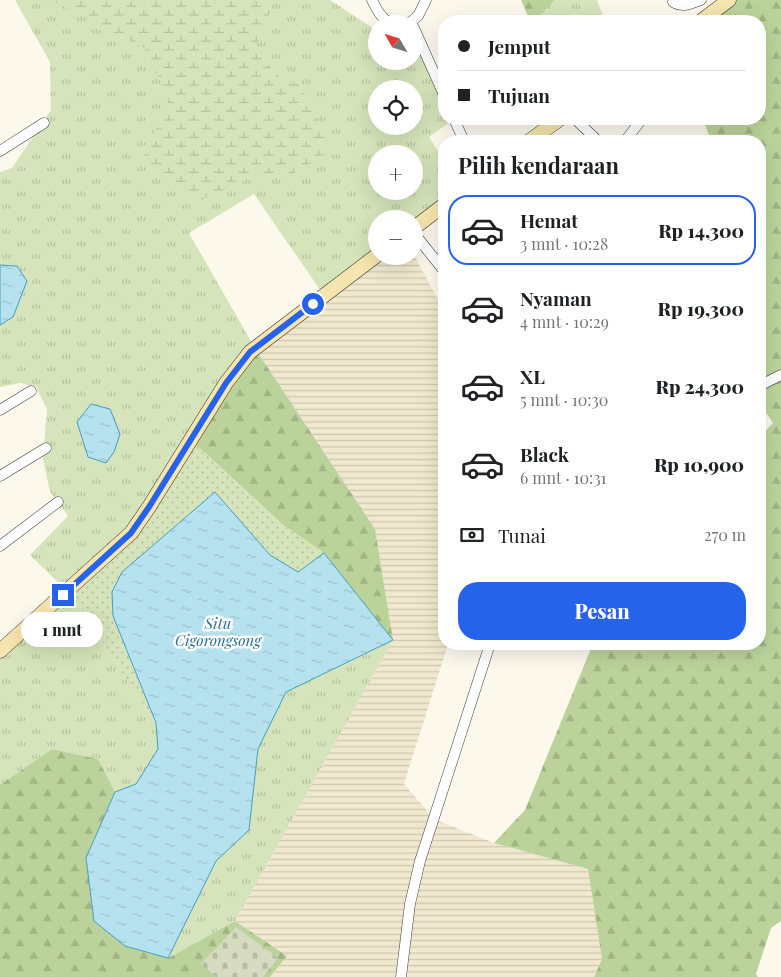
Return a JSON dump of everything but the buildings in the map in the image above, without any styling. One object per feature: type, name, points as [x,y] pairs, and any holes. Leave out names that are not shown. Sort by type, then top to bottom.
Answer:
[{"type":"main road","points":[[710,15],[729,0]]},
{"type":"main road","points":[[538,135],[552,125]]},
{"type":"main road","points":[[423,221],[438,210]]},
{"type":"main road","points":[[1,649],[131,533],[226,383],[250,352],[368,262]]},
{"type":"street","points":[[372,0],[380,15]]},
{"type":"street","points":[[418,15],[426,0]]},
{"type":"street","points":[[673,2],[684,6],[702,0],[708,3],[706,15]]},
{"type":"street","points":[[423,50],[438,82]]},
{"type":"street","points":[[0,151],[44,123]]},
{"type":"street","points":[[582,125],[592,135]]},
{"type":"street","points":[[630,135],[637,125]]},
{"type":"street","points":[[423,244],[438,263]]},
{"type":"street","points":[[766,382],[781,375]]},
{"type":"street","points":[[0,410],[31,391]]},
{"type":"street","points":[[0,476],[46,448]]},
{"type":"street","points":[[1,543],[58,502]]},
{"type":"street","points":[[401,977],[410,904],[420,861],[488,650]]},
{"type":"shaded area","points":[[368,264],[419,265],[438,300],[438,650],[446,650],[404,784],[434,819],[494,843],[589,869],[602,959],[594,977],[270,977],[287,956],[235,921],[393,640],[375,529],[256,350]]},
{"type":"green space","points":[[15,0],[330,0],[368,25],[368,70],[423,70],[423,49],[438,80],[438,125],[446,125],[429,137],[438,151],[438,211],[423,222],[423,210],[368,210],[368,262],[325,297],[254,194],[189,233],[256,350],[193,442],[129,546],[70,594],[30,555],[68,516],[50,492],[43,459],[47,409],[36,387],[21,383],[0,387],[0,172],[12,168],[51,110],[50,62]]},
{"type":"green space","points":[[51,0],[266,0],[270,12],[255,50],[281,79],[299,84],[326,132],[326,155],[290,175],[260,173],[201,200],[142,161],[169,99],[144,48]]},
{"type":"green space","points":[[521,0],[555,0],[541,15],[527,15]]},
{"type":"green space","points":[[555,0],[597,0],[603,15],[541,15]]},
{"type":"green space","points":[[733,0],[781,0],[781,921],[771,928],[756,974],[758,977],[594,977],[602,959],[588,869],[494,843],[525,810],[590,650],[766,650],[766,430],[773,423],[766,412],[766,135],[709,135],[705,125],[766,125],[766,15],[714,15]]},
{"type":"green space","points":[[256,350],[375,529],[393,640],[324,553],[283,525],[193,442]]},
{"type":"green space","points":[[193,442],[283,525],[324,553],[298,572],[270,555],[215,492],[113,616],[156,724],[70,594],[129,546]]},
{"type":"green space","points":[[70,594],[156,724],[158,749],[136,784],[115,792],[98,759],[52,749],[0,785],[0,651]]},
{"type":"green space","points":[[393,640],[235,921],[168,958],[216,861],[249,830],[258,749],[286,692]]},
{"type":"green space","points":[[52,749],[98,759],[115,792],[86,858],[94,921],[125,946],[168,958],[235,921],[287,956],[270,977],[0,977],[0,785]]},
{"type":"green space","points":[[236,927],[278,958],[263,977],[216,977],[201,964]]},
{"type":"water","points":[[0,265],[17,266],[27,281],[13,317],[0,325]]},
{"type":"water","points":[[91,404],[110,409],[120,434],[114,452],[106,463],[88,457],[77,422]]},
{"type":"water","name":"Situ Cigorongsong","points":[[215,492],[270,555],[298,572],[324,553],[393,640],[286,692],[258,749],[249,830],[216,861],[168,958],[125,946],[94,921],[86,858],[115,792],[136,784],[158,749],[156,723],[113,616],[112,592],[122,572]]},
{"type":"route","points":[[63,595],[131,533],[226,383],[250,352],[313,304]]}]
